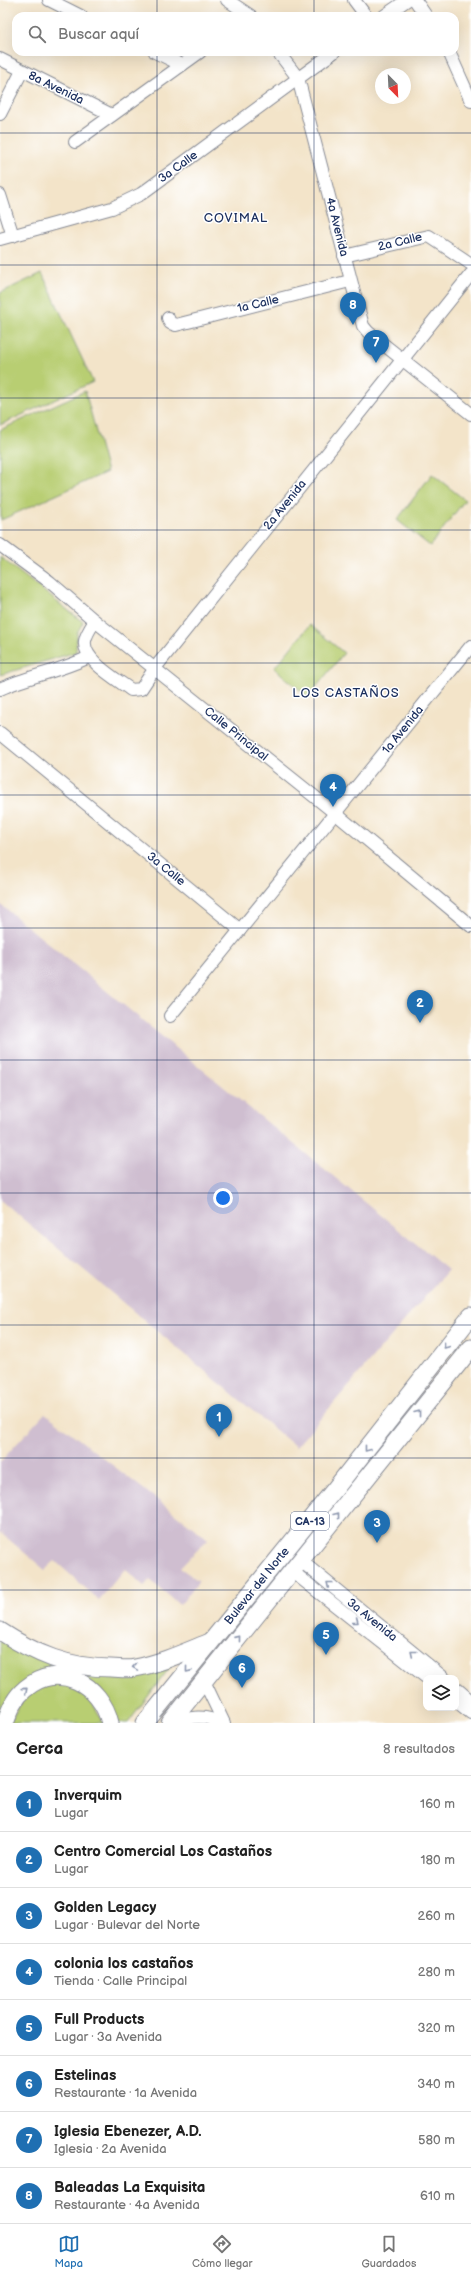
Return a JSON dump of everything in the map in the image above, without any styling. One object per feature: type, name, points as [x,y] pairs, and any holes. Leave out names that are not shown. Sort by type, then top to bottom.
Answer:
[{"type":"highway","name":"Bulevar del Norte","points":[[145,1723],[335,1489],[468,1321]]},
{"type":"highway","name":"Bulevar del Norte","points":[[170,1723],[452,1371],[468,1355]]},
{"type":"highway","points":[[0,1631],[26,1648],[58,1662],[97,1668],[134,1669],[165,1660],[212,1641]]},
{"type":"highway","points":[[5,1723],[13,1702],[25,1688],[45,1678],[63,1676],[85,1684],[99,1698],[108,1714],[110,1723]]},
{"type":"street","points":[[49,0],[74,12]]},
{"type":"street","points":[[227,0],[244,12]]},
{"type":"street","points":[[354,0],[363,12]]},
{"type":"street","points":[[390,12],[407,0]]},
{"type":"street","points":[[414,0],[423,12]]},
{"type":"street","points":[[163,56],[182,65]]},
{"type":"street","points":[[75,142],[194,56]]},
{"type":"street","points":[[281,56],[298,78]]},
{"type":"street","name":"3a Calle","points":[[0,239],[112,208],[141,194],[328,56]]},
{"type":"street","points":[[452,56],[471,101]]},
{"type":"street","name":"8a Avenida","points":[[0,60],[112,116]]},
{"type":"street","points":[[0,114],[22,71]]},
{"type":"street","name":"4a Avenida","points":[[298,78],[350,281],[365,329],[403,359]]},
{"type":"street","points":[[0,195],[13,236]]},
{"type":"street","name":"2a Calle","points":[[344,256],[429,236],[471,264]]},
{"type":"street","name":"2a Avenida","points":[[89,657],[131,690],[141,689],[155,668],[471,274]]},
{"type":"street","name":"1a Calle","points":[[168,318],[170,323],[176,325],[350,281]]},
{"type":"street","points":[[403,359],[471,414]]},
{"type":"street","name":"Calle Principal","points":[[0,544],[50,582],[96,621],[335,813],[471,926]]},
{"type":"street","points":[[0,689],[15,682],[69,666],[89,657],[85,642],[89,631],[96,621]]},
{"type":"street","name":"1a Avenida","points":[[170,1016],[471,646]]},
{"type":"street","name":"3a Calle","points":[[0,733],[240,930]]},
{"type":"street","name":"3a Avenida","points":[[297,1566],[424,1675]]},
{"type":"street","name":"3a Avenida","points":[[297,1566],[440,1675]]},
{"type":"street","points":[[204,1681],[223,1723]]},
{"type":"street","points":[[459,1690],[471,1700]]},
{"type":"street","points":[[459,1703],[471,1713]]},
{"type":"street","points":[[176,1723],[195,1717],[210,1718],[223,1723]]},
{"type":"shaded area","points":[[0,904],[448,1270],[296,1447],[0,1200]]},
{"type":"shaded area","points":[[45,1413],[208,1539],[180,1568],[199,1581],[180,1605],[150,1580],[144,1586],[125,1569],[99,1600],[55,1561],[45,1570],[0,1532],[0,1462]]},
{"type":"green space","points":[[42,273],[93,382],[0,425],[0,293]]},
{"type":"green space","points":[[85,391],[107,472],[1,520],[0,430]]},
{"type":"green space","points":[[432,474],[465,500],[430,546],[397,520]]},
{"type":"green space","points":[[0,557],[83,622],[77,633],[76,652],[0,675]]},
{"type":"green space","points":[[310,625],[344,653],[308,697],[274,668]]},
{"type":"green space","points":[[0,1637],[53,1665],[174,1662],[128,1723],[115,1723],[112,1714],[57,1672],[0,1715]]},
{"type":"green space","points":[[63,1680],[84,1688],[104,1723],[9,1723],[27,1692]]},
{"type":"place","name":"Baleadas La Exquisita","points":[[353,325]]},
{"type":"place","name":"Iglesia Ebenezer, A.D.","points":[[376,363]]},
{"type":"place","name":"colonia los castaños","points":[[333,807]]},
{"type":"place","name":"Centro Comercial Los Castaños","points":[[420,1023]]},
{"type":"place","name":"Inverquim","points":[[219,1437]]},
{"type":"place","name":"Golden Legacy","points":[[377,1543]]},
{"type":"place","name":"Full Products","points":[[326,1655]]},
{"type":"place","name":"Estelinas","points":[[242,1688]]},
{"type":"district","name":"COVIMAL","points":[[236,218]]},
{"type":"district","name":"LOS CASTAÑOS","points":[[346,693]]}]
